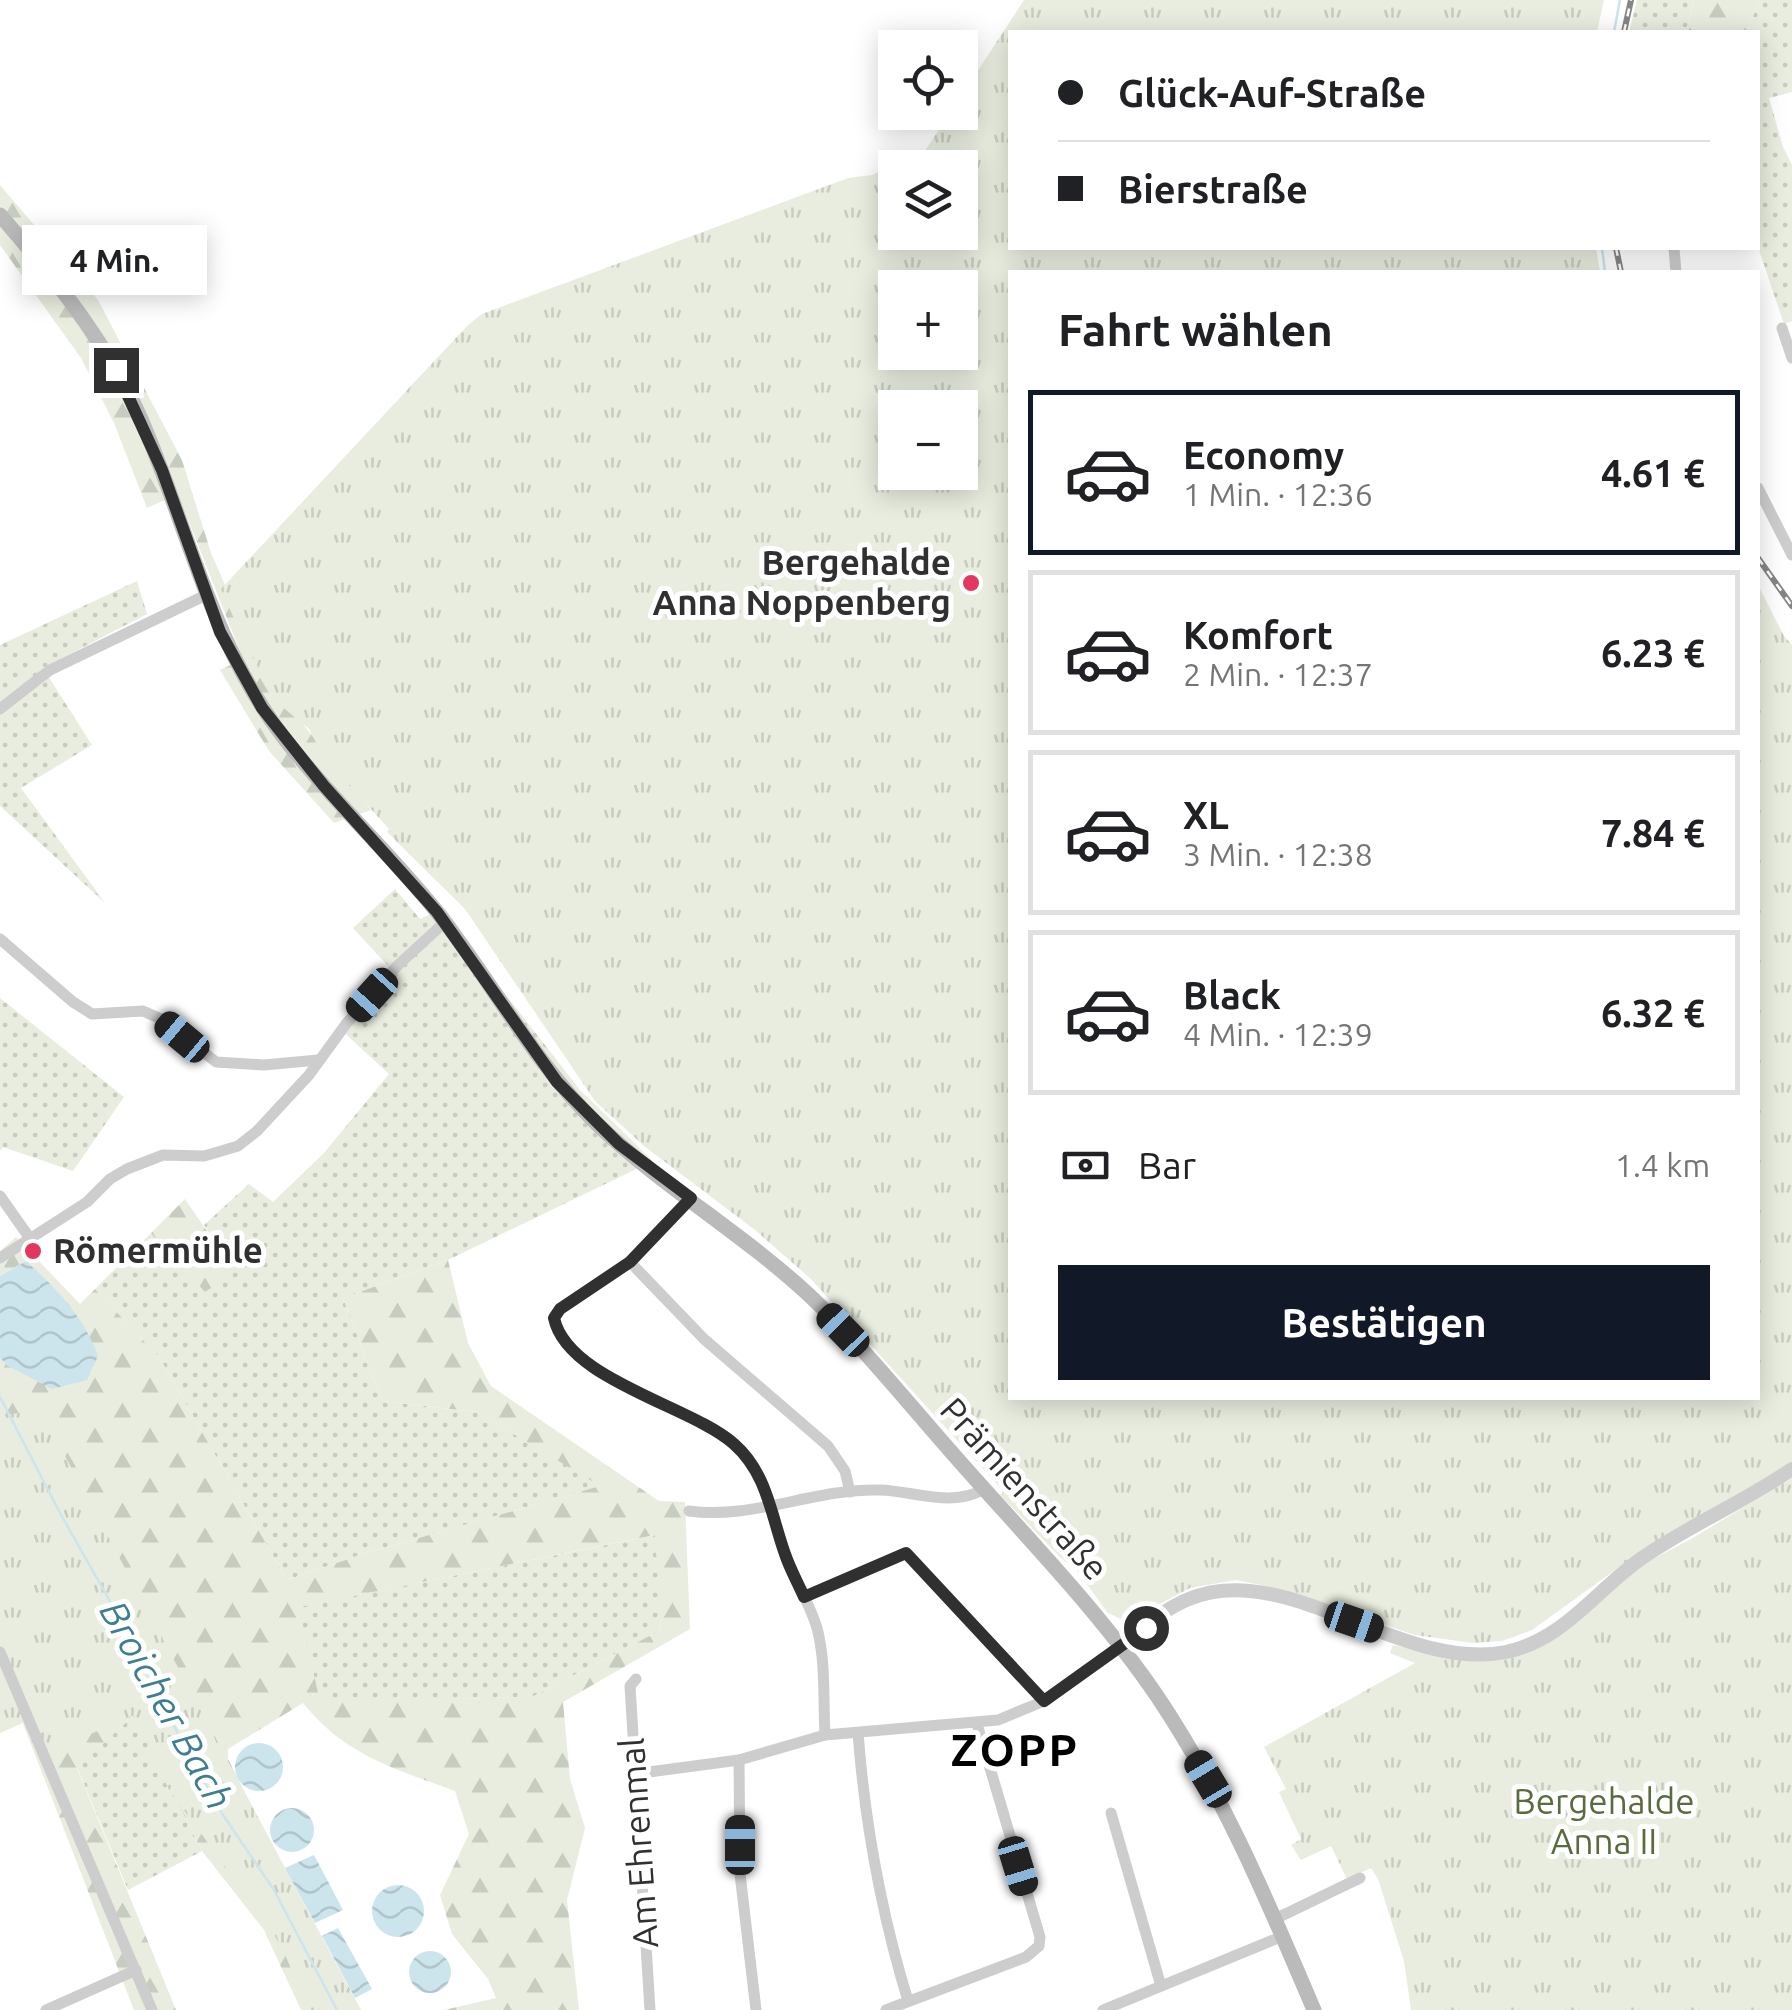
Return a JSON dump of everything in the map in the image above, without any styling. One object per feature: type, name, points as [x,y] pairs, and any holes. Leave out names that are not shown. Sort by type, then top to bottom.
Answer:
[{"type":"main road","name":"Prämienstraße","points":[[0,215],[63,291],[116,370],[162,470],[206,595],[238,668],[270,720],[444,922],[557,1082],[595,1122],[815,1301],[1121,1647],[1208,1779],[1314,2010]]},
{"type":"street","points":[[1782,328],[1792,358]]},
{"type":"street","points":[[1760,492],[1790,549]]},
{"type":"street","points":[[0,708],[50,670],[206,595]]},
{"type":"street","points":[[0,1258],[86,1202],[110,1178],[127,1169],[163,1154],[204,1156],[238,1146],[256,1131],[397,966],[444,922]]},
{"type":"street","points":[[0,940],[72,1002],[92,1014],[143,1011],[216,1062],[264,1065],[318,1060]]},
{"type":"street","points":[[0,1196],[30,1237]]},
{"type":"street","points":[[691,1198],[630,1262],[560,1309],[554,1318],[557,1330],[603,1374],[731,1441],[756,1469],[771,1504],[786,1558],[816,1627],[822,1656],[825,1735]]},
{"type":"street","points":[[630,1262],[704,1339],[828,1446],[845,1471],[850,1492]]},
{"type":"street","points":[[634,1774],[739,1760],[825,1735],[998,1720],[1044,1701],[1170,1608],[1192,1597],[1244,1590],[1282,1597],[1430,1648],[1479,1654],[1522,1648],[1564,1626],[1639,1560],[1792,1468]]},
{"type":"street","points":[[689,1511],[718,1512],[879,1490],[961,1500],[984,1490]]},
{"type":"street","points":[[804,1597],[906,1553],[1044,1701]]},
{"type":"street","points":[[0,1652],[152,2010]]},
{"type":"street","name":"Am Ehrenmal","points":[[636,1679],[630,1686],[650,2010]]},
{"type":"street","points":[[886,2010],[1026,1957],[1039,1946],[1040,1937],[978,1724]]},
{"type":"street","points":[[858,1733],[867,1830],[908,2001]]},
{"type":"street","points":[[739,1760],[740,1874],[756,2010]]},
{"type":"street","points":[[1110,1813],[1160,1986]]},
{"type":"street","points":[[1276,1920],[1360,1878]]},
{"type":"street","points":[[1102,2010],[1283,1936]]},
{"type":"street","points":[[46,2010],[136,1970]]},
{"type":"green space","points":[[1024,0],[1604,0],[1597,30],[1008,30],[1008,250],[1596,250],[1600,270],[1008,270],[1008,1400],[1760,1400],[1760,589],[1792,645],[1792,1463],[1640,1552],[1532,1630],[1502,1641],[1473,1643],[1415,1635],[1266,1586],[1236,1580],[1190,1588],[1126,1622],[1107,1612],[1076,1569],[1000,1495],[1003,1491],[811,1279],[755,1230],[644,1146],[595,1101],[465,909],[387,832],[389,829],[323,756],[309,729],[280,705],[246,646],[221,589],[482,314],[848,178],[878,172],[878,250],[978,250],[978,150],[926,150],[939,130],[978,130],[978,70]]},
{"type":"green space","points":[[1637,0],[1694,0],[1686,30],[1630,30]]},
{"type":"green space","points":[[1694,0],[1759,0],[1748,30],[1686,30]]},
{"type":"green space","points":[[1759,0],[1792,0],[1792,92],[1769,98],[1792,165],[1792,321],[1784,324],[1759,250],[1760,30],[1748,30]]},
{"type":"green space","points":[[0,185],[98,300],[182,460],[211,553],[265,676],[371,810],[334,823],[269,751],[220,670],[243,659],[178,494],[147,508],[114,423],[81,358],[0,245]]},
{"type":"green space","points":[[137,581],[147,614],[43,668],[92,745],[21,788],[105,903],[0,806],[0,645]]},
{"type":"green space","points":[[395,889],[420,919],[445,908],[499,986],[580,1090],[653,1161],[448,1260],[343,1298],[382,1401],[477,1412],[601,1486],[363,1554],[287,1580],[159,1357],[95,1289],[151,1233],[205,1291],[234,1272],[204,1225],[249,1184],[273,1202],[324,1153],[389,1074],[338,1027],[390,968],[353,928]]},
{"type":"green space","points":[[0,998],[124,1097],[73,1171],[3,1147],[0,1151]]},
{"type":"green space","points":[[185,1199],[235,1272],[205,1292],[151,1233]]},
{"type":"green space","points":[[16,1237],[80,1304],[95,1289],[159,1357],[287,1580],[363,1554],[600,1486],[477,1412],[382,1401],[343,1298],[448,1260],[468,1343],[491,1386],[659,1501],[685,1502],[690,1629],[563,1702],[570,1779],[585,1828],[567,1900],[579,2010],[444,2010],[496,1998],[488,1979],[452,1934],[440,1895],[469,1834],[455,1791],[354,1748],[303,1703],[228,1749],[228,1759],[356,2010],[301,2010],[264,1930],[202,1851],[134,1715],[77,1768],[176,2010],[134,2010],[22,1721],[0,1687],[0,1358],[8,1366],[26,1261],[0,1276],[0,1251]],"holes":[[[655,1535],[661,1630],[532,1697],[320,1702],[299,1607]]]},
{"type":"green space","points":[[41,1411],[361,2010],[308,2010],[284,1952],[258,1906],[168,1788],[134,1715],[40,1756],[25,1722],[0,1733],[0,1415]]},
{"type":"green space","name":"Bergehalde Anna II","points":[[1792,1478],[1792,2010],[1411,2010],[1404,1961],[1378,1879],[1371,1868],[1347,1879],[1331,1846],[1301,1860],[1291,1845],[1301,1839],[1279,1792],[1286,1789],[1264,1747],[1415,1663],[1390,1653],[1393,1645],[1442,1656],[1506,1657],[1645,1563]]},
{"type":"green space","points":[[656,1535],[661,1630],[532,1697],[320,1703],[298,1607]]},
{"type":"green space","points":[[134,1715],[202,1851],[128,1890],[77,1767]]},
{"type":"water","points":[[26,1261],[68,1304],[85,1328],[98,1356],[87,1380],[52,1389],[0,1358],[0,1276]]},
{"type":"water","points":[[259,1743],[276,1750],[283,1767],[276,1784],[259,1791],[242,1784],[235,1767],[242,1750]]},
{"type":"water","points":[[292,1808],[308,1814],[314,1830],[308,1846],[292,1852],[276,1846],[270,1830],[276,1814]]},
{"type":"water","points":[[314,1855],[343,1910],[315,1923],[285,1868]]},
{"type":"water","points":[[398,1885],[416,1893],[424,1911],[416,1929],[398,1937],[380,1929],[372,1911],[380,1893]]},
{"type":"water","points":[[338,1928],[372,1989],[355,1998],[322,1936]]},
{"type":"water","points":[[430,1951],[445,1957],[451,1972],[445,1987],[430,1993],[415,1987],[409,1972],[415,1957]]},
{"type":"waterway","points":[[1614,30],[1620,0]]},
{"type":"waterway","points":[[1602,250],[1605,270]]},
{"type":"waterway","name":"Broicher Bach","points":[[0,1397],[128,1633],[186,1750],[223,1815],[274,1890],[337,2010]]},
{"type":"railway","points":[[1624,30],[1631,0]]},
{"type":"railway","points":[[1616,250],[1621,270]]},
{"type":"railway","points":[[1760,561],[1792,606]]},
{"type":"place","name":"Bergehalde Anna Noppenberg","points":[[971,583]]},
{"type":"place","name":"Römermühle","points":[[33,1251]]},
{"type":"district","name":"ZOPP","points":[[1015,1750]]},
{"type":"route","points":[[116,370],[162,470],[220,632],[262,708],[324,786],[437,912],[557,1082],[619,1144],[691,1198],[616,1274],[560,1309],[554,1318],[557,1330],[603,1374],[710,1428],[744,1454],[762,1480],[786,1558],[804,1597],[906,1553],[1044,1701],[1146,1628]]}]
